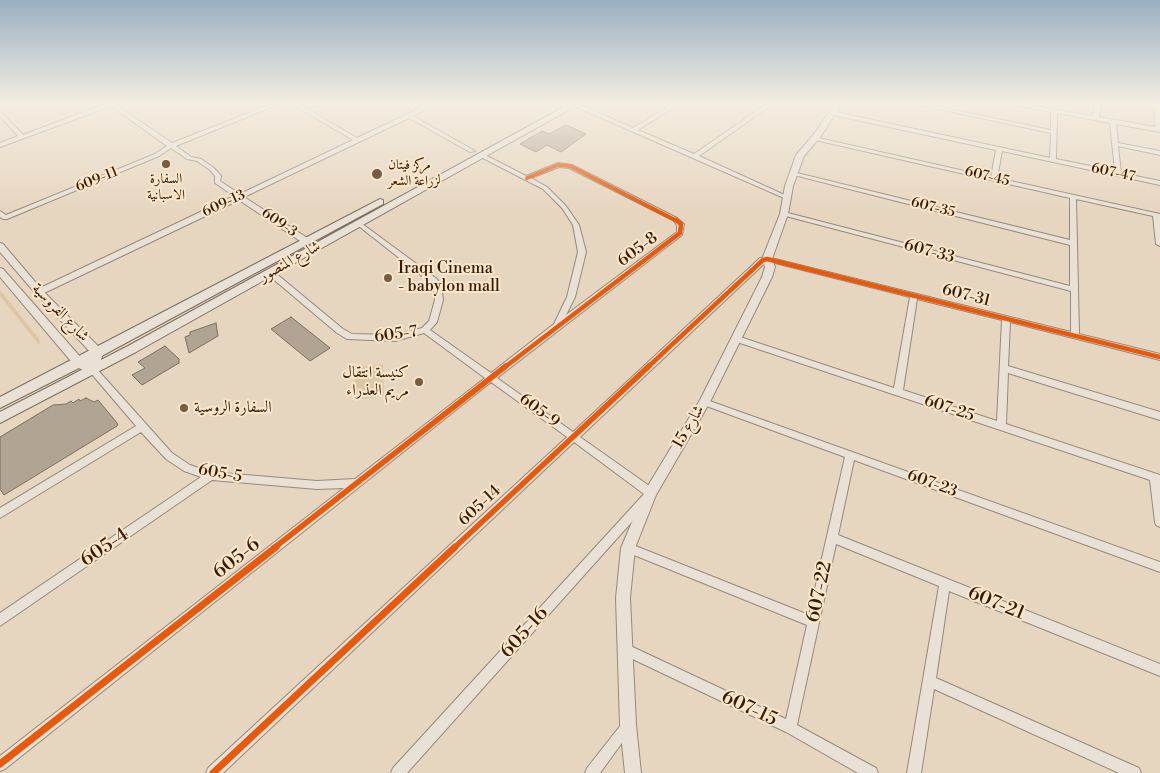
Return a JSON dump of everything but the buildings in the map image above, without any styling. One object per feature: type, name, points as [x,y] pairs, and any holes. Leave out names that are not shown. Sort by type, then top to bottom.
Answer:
[{"type":"main road","name":"شارع المنصور","points":[[0,418],[58,386],[93,370],[359,224],[501,139]]},
{"type":"main road","name":"شارع المنصور","points":[[0,403],[98,353],[306,241],[505,139]]},
{"type":"street","points":[[0,145],[16,139]]},
{"type":"street","name":"609-3","points":[[161,139],[189,158],[199,160],[212,169],[218,176],[216,182],[306,241]]},
{"type":"street","name":"609-11","points":[[0,213],[5,218],[157,156],[171,146],[188,139]]},
{"type":"street","name":"609-13","points":[[39,292],[362,139]]},
{"type":"street","points":[[451,139],[544,188],[564,207],[576,225],[582,244],[579,268],[571,297],[557,326]]},
{"type":"street","points":[[653,139],[786,197]]},
{"type":"street","points":[[694,157],[720,139]]},
{"type":"street","name":"شارع 15","points":[[633,773],[624,650],[623,598],[628,548],[651,493],[704,402],[767,277],[770,267],[767,259],[784,214],[786,197],[793,174],[800,155],[814,139]]},
{"type":"street","name":"607-45","points":[[814,139],[1158,216]]},
{"type":"street","name":"607-47","points":[[959,139],[1160,183]]},
{"type":"street","points":[[1053,160],[1054,139]]},
{"type":"street","points":[[1115,139],[1118,174]]},
{"type":"street","points":[[1115,144],[1160,153]]},
{"type":"street","points":[[994,179],[999,149]]},
{"type":"street","name":"605-8","points":[[492,378],[557,326],[675,238],[681,228],[675,219],[570,166],[558,165],[527,178]]},
{"type":"street","name":"607-35","points":[[793,174],[1074,243]]},
{"type":"street","points":[[1073,196],[1075,336]]},
{"type":"street","name":"607-33","points":[[784,214],[1074,289]]},
{"type":"street","points":[[1158,216],[1160,244]]},
{"type":"street","name":"605-7","points":[[270,273],[340,331],[350,337],[395,338],[425,330],[433,322],[439,300],[437,286],[434,281],[359,224]]},
{"type":"street","name":"شارع الفروسية","points":[[0,246],[39,292],[98,353],[93,370],[79,363],[0,271]]},
{"type":"street","name":"607-31","points":[[767,259],[1160,357]]},
{"type":"street","name":"605-14","points":[[213,773],[758,262],[767,259]]},
{"type":"street","points":[[898,392],[914,295]]},
{"type":"street","points":[[1001,426],[1006,318]]},
{"type":"street","name":"605-9","points":[[425,330],[651,493]]},
{"type":"street","name":"607-25","points":[[737,339],[1158,478]]},
{"type":"street","points":[[1003,368],[1160,416]]},
{"type":"street","name":"605-5","points":[[93,370],[169,456],[187,468],[210,476],[316,485],[359,483]]},
{"type":"street","name":"605-6","points":[[0,764],[492,378]]},
{"type":"street","name":"607-23","points":[[704,402],[1160,567]]},
{"type":"street","points":[[0,513],[142,427]]},
{"type":"street","name":"607-22","points":[[790,728],[850,455]]},
{"type":"street","name":"605-4","points":[[0,620],[210,476]]},
{"type":"street","points":[[1158,478],[1160,522]]},
{"type":"street","name":"605-16","points":[[398,773],[651,493]]},
{"type":"street","name":"607-21","points":[[832,538],[1160,670]]},
{"type":"street","points":[[628,548],[814,622]]},
{"type":"street","points":[[914,773],[945,584]]},
{"type":"street","name":"607-15","points":[[624,650],[790,728],[855,769],[871,773]]},
{"type":"street","points":[[929,681],[1134,773]]},
{"type":"street","points":[[592,773],[628,725]]},
{"type":"shaded area","points":[[0,290],[40,340],[39,345],[0,296]]},
{"type":"shaded area","points":[[383,364],[384,396],[354,400],[355,368]]},
{"type":"cycle path","points":[[0,764],[557,326],[680,233],[681,224],[675,219],[570,166],[558,165],[527,178]]},
{"type":"cycle path","points":[[213,773],[763,260],[767,259],[1160,357]]},
{"type":"place","name":"السفارة الاسبانية","points":[[166,164]]},
{"type":"place","name":"مركز فيتان لزراعة الشعر","points":[[377,174]]},
{"type":"place","name":"Iraqi Cinema - babylon mall","points":[[388,278]]},
{"type":"place","name":"كنيسة انتقال مريم العذراء","points":[[419,382]]},
{"type":"place","name":"السفارة الروسية","points":[[184,408]]}]
